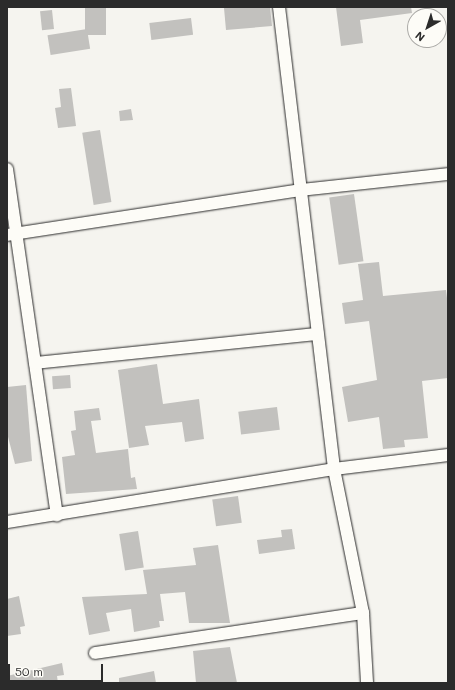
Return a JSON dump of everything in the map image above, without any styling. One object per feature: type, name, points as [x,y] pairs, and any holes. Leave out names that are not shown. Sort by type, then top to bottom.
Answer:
[{"type":"street","points":[[279,7],[334,469],[363,613],[367,683]]},
{"type":"street","points":[[7,169],[11,235],[35,363],[57,515]]},
{"type":"street","points":[[11,235],[301,190],[448,174]]},
{"type":"street","points":[[35,363],[318,334]]},
{"type":"street","points":[[7,522],[334,469],[448,455]]},
{"type":"street","points":[[95,653],[363,613]]},
{"type":"building","points":[[85,7],[106,7],[106,35],[85,35]]},
{"type":"building","points":[[270,7],[272,26],[226,30],[224,8]]},
{"type":"building","points":[[336,7],[411,7],[407,8],[407,14],[360,20],[363,43],[341,46]]},
{"type":"building","points":[[52,10],[54,29],[42,30],[40,11]]},
{"type":"building","points":[[191,18],[193,35],[151,40],[149,23]]},
{"type":"building","points":[[87,29],[90,49],[51,55],[47,35]]},
{"type":"building","points":[[71,88],[76,126],[58,128],[55,108],[61,107],[59,89]]},
{"type":"building","points":[[131,109],[133,120],[120,121],[119,111]]},
{"type":"building","points":[[100,130],[111,202],[94,205],[82,133]]},
{"type":"building","points":[[354,194],[363,261],[339,265],[329,197]]},
{"type":"building","points":[[379,262],[383,296],[446,290],[448,306],[448,378],[422,381],[428,438],[404,440],[405,447],[383,449],[379,417],[348,422],[342,387],[377,380],[369,321],[345,324],[342,303],[363,300],[358,264]]},
{"type":"building","points":[[157,364],[163,404],[199,399],[204,439],[185,442],[182,422],[145,426],[149,445],[129,448],[118,370]]},
{"type":"building","points":[[70,375],[71,388],[53,389],[52,376]]},
{"type":"building","points":[[26,385],[32,461],[15,464],[7,433],[7,387]]},
{"type":"building","points":[[277,407],[280,430],[241,435],[238,412]]},
{"type":"building","points":[[99,408],[101,420],[91,421],[96,453],[128,449],[131,478],[135,477],[137,489],[66,494],[62,457],[75,455],[71,431],[76,430],[74,411]]},
{"type":"building","points":[[238,496],[242,523],[216,526],[212,500]]},
{"type":"building","points":[[292,529],[295,549],[259,554],[257,540],[282,537],[281,530]]},
{"type":"building","points":[[138,531],[144,568],[125,571],[119,534]]},
{"type":"building","points":[[218,545],[230,623],[189,623],[185,592],[160,594],[164,621],[159,621],[160,627],[134,632],[131,609],[106,613],[110,631],[89,635],[82,597],[147,594],[143,570],[196,565],[193,548]]},
{"type":"building","points":[[19,596],[25,626],[20,627],[21,634],[7,636],[7,599]]},
{"type":"building","points":[[230,647],[237,683],[196,683],[193,651]]},
{"type":"building","points":[[62,663],[64,675],[57,676],[58,683],[7,683],[7,676]]},
{"type":"building","points":[[154,671],[156,683],[119,683],[119,678]]}]
